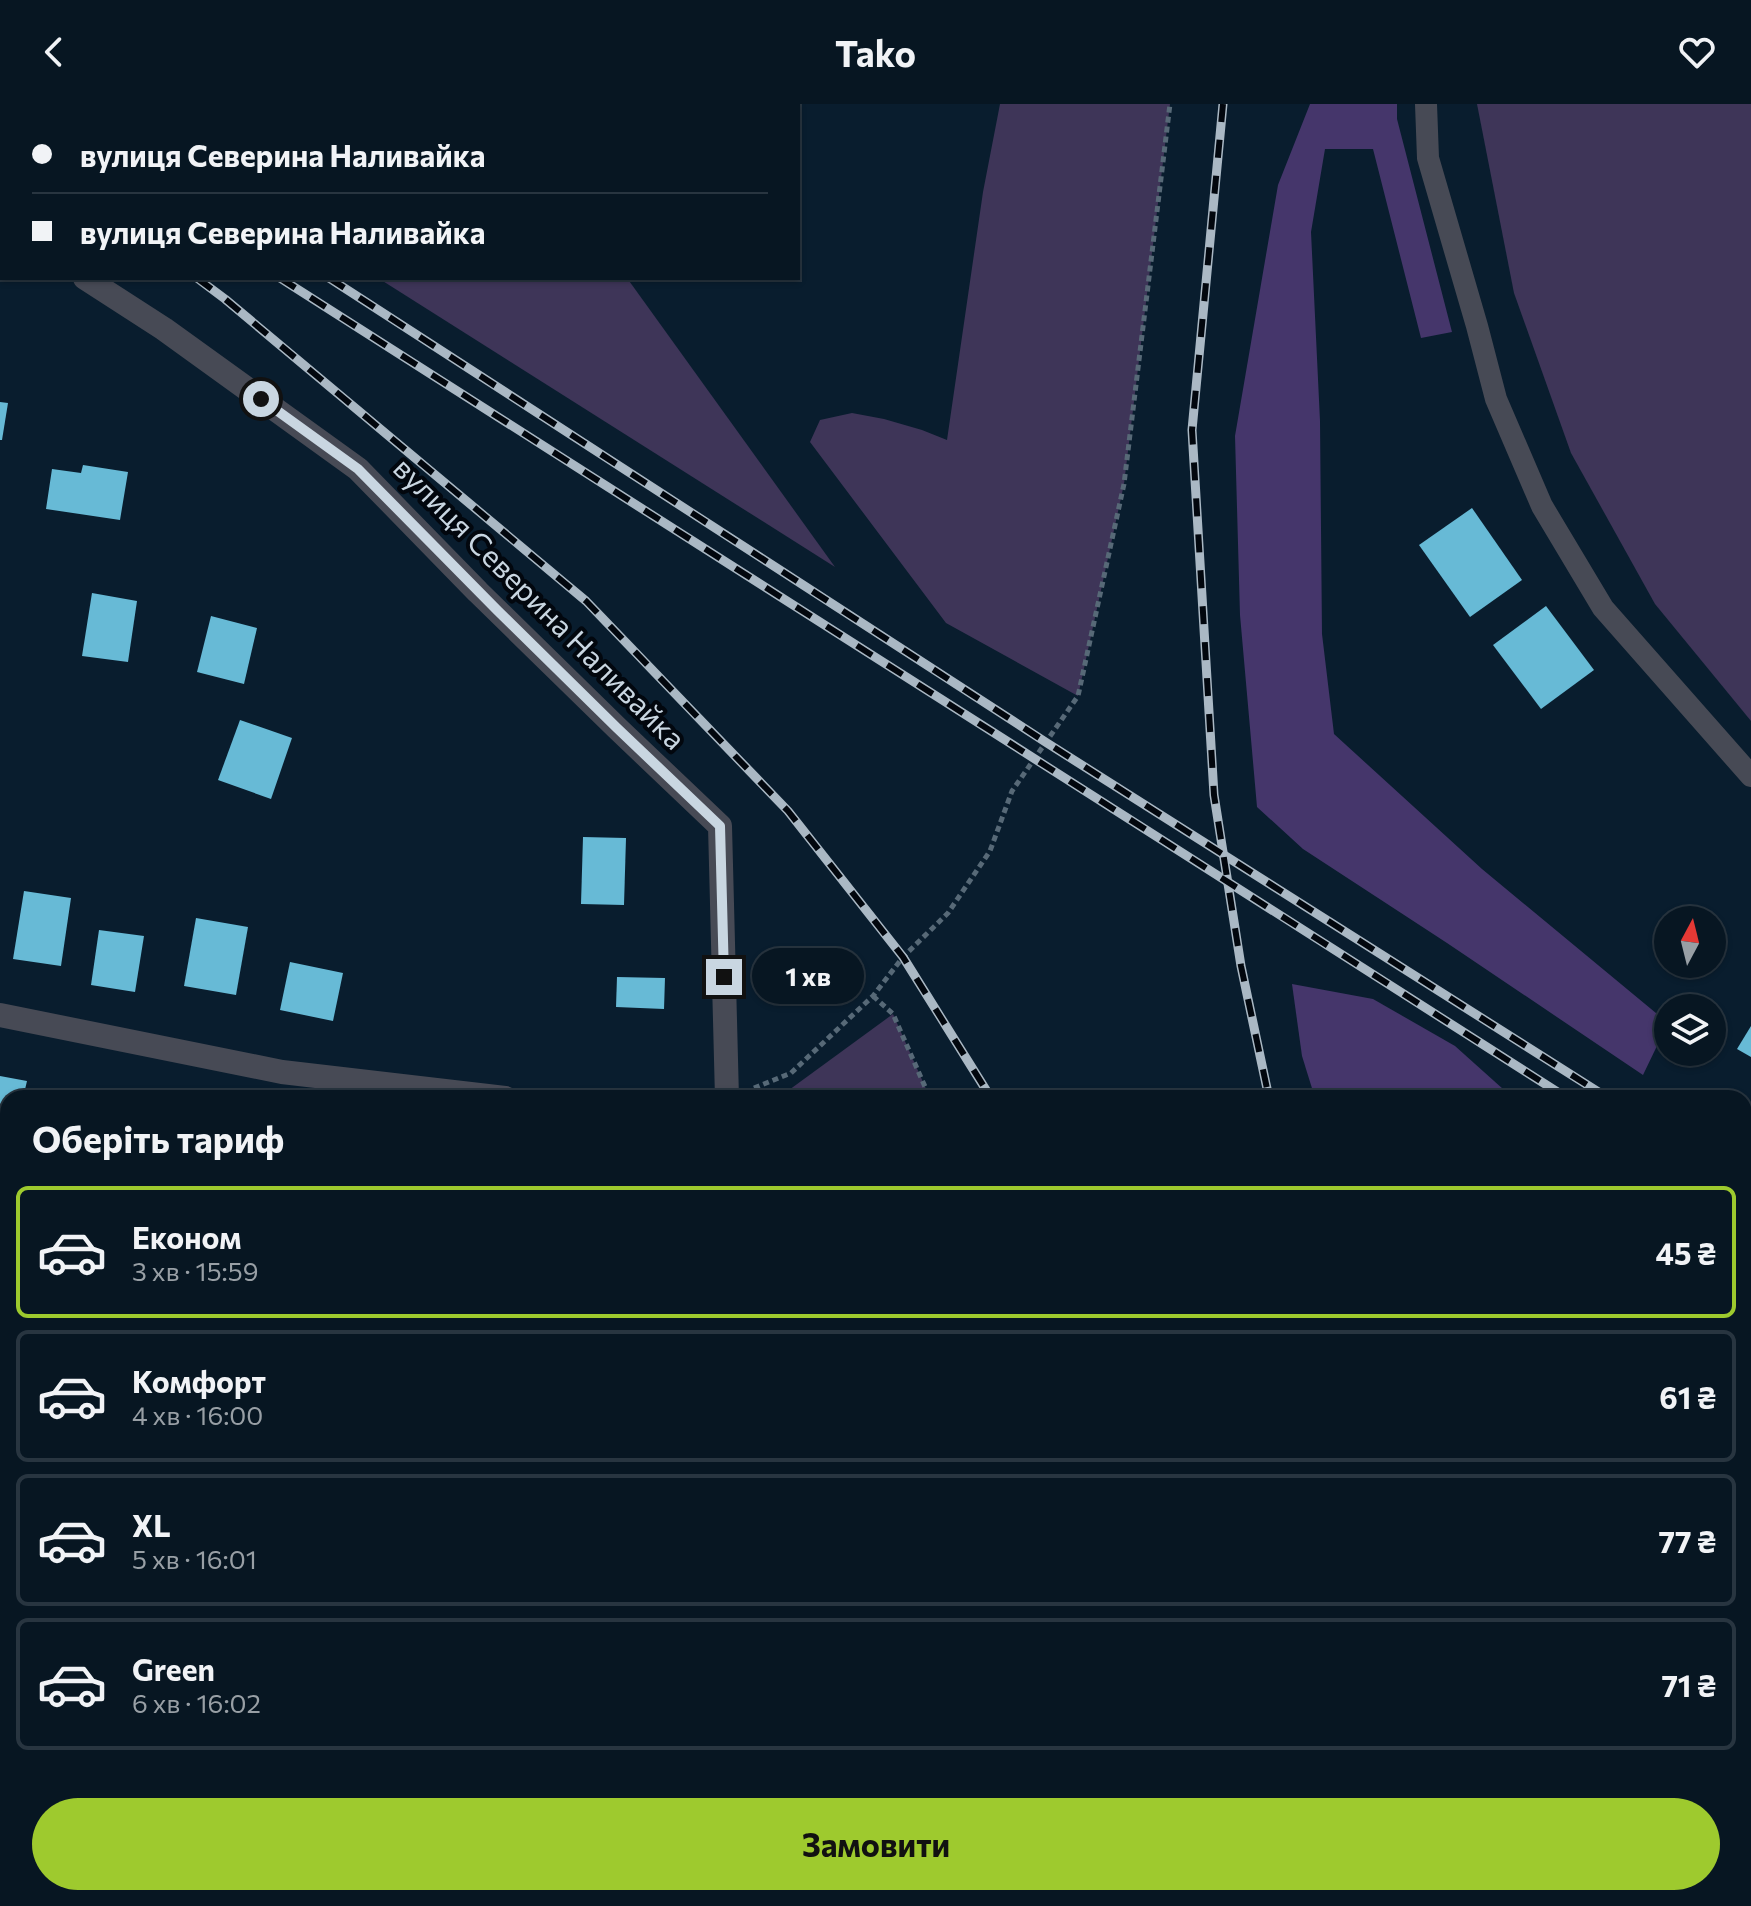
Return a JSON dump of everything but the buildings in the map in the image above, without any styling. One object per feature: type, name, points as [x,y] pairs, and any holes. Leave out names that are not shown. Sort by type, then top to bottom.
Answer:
[{"type":"street","name":"вулиця Северина Наливайка","points":[[88,280],[164,329],[358,469],[489,602],[720,826],[735,1090]]},
{"type":"street","points":[[0,1015],[282,1072],[436,1090]]},
{"type":"lane","points":[[1426,104],[1428,158],[1496,399],[1542,506],[1603,608],[1751,776]]},
{"type":"path","points":[[750,1090],[791,1073],[873,996],[903,957],[948,913],[990,851],[1012,791],[1078,696],[1124,484],[1170,104]]},
{"type":"path","points":[[873,996],[893,1014],[926,1090]]},
{"type":"shaded area","points":[[1000,104],[1170,104],[1124,484],[1078,696],[946,623],[810,442],[820,420],[852,413],[884,419],[947,440],[983,192]]},
{"type":"shaded area","points":[[1310,104],[1397,104],[1397,119],[1452,332],[1421,338],[1373,149],[1325,149],[1311,232],[1320,421],[1322,634],[1334,734],[1482,869],[1654,1011],[1654,1052],[1643,1075],[1303,849],[1257,807],[1240,615],[1235,436],[1278,185]]},
{"type":"shaded area","points":[[1477,104],[1751,104],[1751,721],[1655,604],[1571,453],[1514,293]]},
{"type":"shaded area","points":[[381,280],[628,280],[835,567]]},
{"type":"shaded area","points":[[1292,984],[1373,999],[1455,1046],[1504,1090],[1313,1090],[1302,1056]]},
{"type":"shaded area","points":[[893,1014],[926,1090],[789,1090]]},
{"type":"railway","points":[[1223,104],[1192,430],[1214,795],[1241,966],[1267,1090]]},
{"type":"railway","points":[[200,280],[586,601],[788,811],[903,957],[986,1090]]},
{"type":"railway","points":[[283,280],[1554,1090]]},
{"type":"railway","points":[[332,280],[1047,743],[1595,1090]]},
{"type":"route","points":[[261,399],[358,469],[498,611],[720,826],[724,977]]}]
